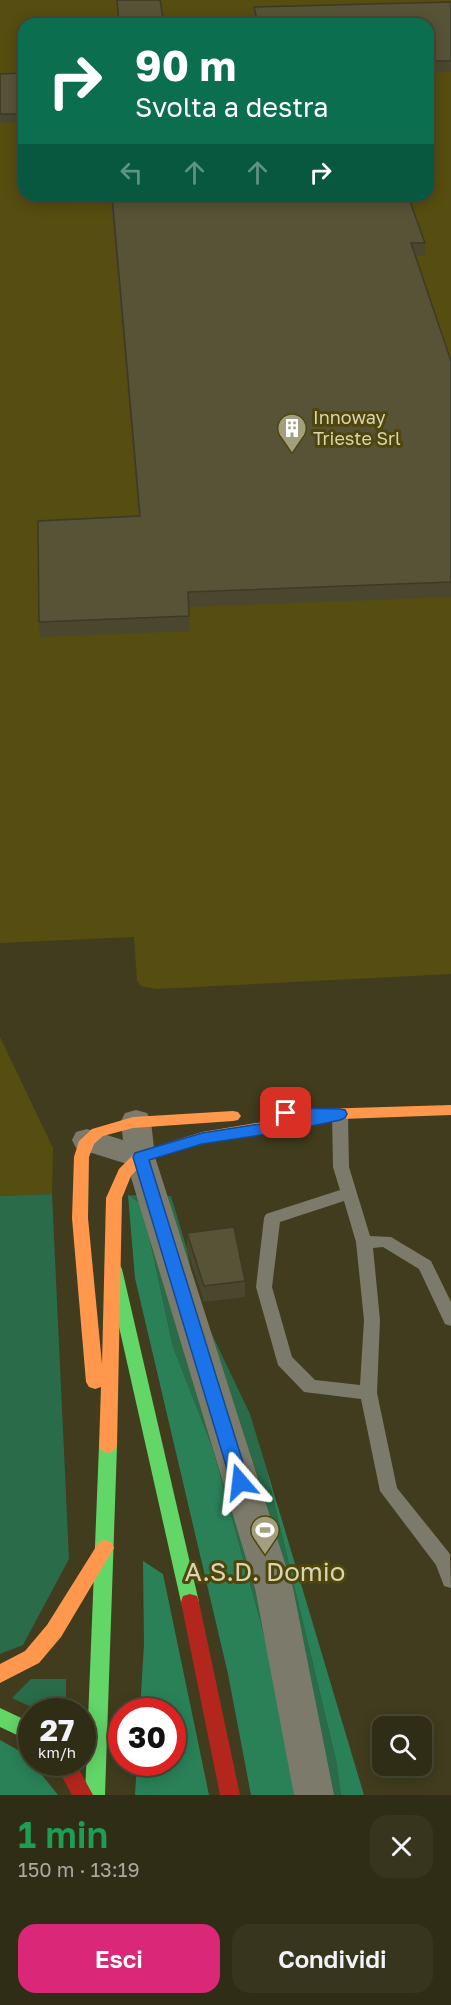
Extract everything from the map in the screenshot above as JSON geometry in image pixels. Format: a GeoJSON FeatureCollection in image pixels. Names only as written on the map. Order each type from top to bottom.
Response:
{"type":"FeatureCollection","features":[{"type":"Feature","properties":{"kind":"main road"},"geometry":{"type":"LineString","coordinates":[[108,1461],[92,1362],[83,1276],[79,1159],[87,1140],[111,1126],[136,1121],[286,1113],[340,1114],[451,1110]]}},
{"type":"Feature","properties":{"kind":"main road"},"geometry":{"type":"LineString","coordinates":[[95,1795],[108,1461],[114,1197],[124,1173],[141,1157],[202,1138],[340,1114]]}},
{"type":"Feature","properties":{"kind":"main road"},"geometry":{"type":"LineString","coordinates":[[114,1269],[162,1474],[230,1795]]}},
{"type":"Feature","properties":{"kind":"main road"},"geometry":{"type":"LineString","coordinates":[[0,1674],[32,1657],[54,1631],[105,1548]]}},
{"type":"Feature","properties":{"kind":"main road"},"geometry":{"type":"LineString","coordinates":[[0,1717],[18,1726]]}},
{"type":"Feature","properties":{"kind":"main road"},"geometry":{"type":"LineString","coordinates":[[72,1776],[83,1795]]}},
{"type":"Feature","properties":{"kind":"street"},"geometry":{"type":"LineString","coordinates":[[136,1121],[141,1157],[274,1588],[314,1795]]}},
{"type":"Feature","properties":{"kind":"street"},"geometry":{"type":"LineString","coordinates":[[87,1140],[141,1157]]}},
{"type":"Feature","properties":{"kind":"lane"},"geometry":{"type":"LineString","coordinates":[[340,1114],[341,1167],[364,1242],[372,1320],[368,1394],[389,1491],[443,1560],[451,1580]]}},
{"type":"Feature","properties":{"kind":"lane"},"geometry":{"type":"LineString","coordinates":[[350,1193],[272,1218],[264,1287],[284,1360],[310,1387],[368,1394]]}},
{"type":"Feature","properties":{"kind":"lane"},"geometry":{"type":"LineString","coordinates":[[364,1242],[385,1241],[426,1264],[451,1319]]}},
{"type":"Feature","properties":{"kind":"shaded area"},"geometry":{"type":"Polygon","coordinates":[[[0,0],[451,0],[451,974],[156,989],[141,986],[137,981],[134,937],[0,943],[0,0]]]}},
{"type":"Feature","properties":{"kind":"shaded area"},"geometry":{"type":"Polygon","coordinates":[[[0,1037],[53,1148],[52,1194],[0,1196],[0,1037]]]}},
{"type":"Feature","properties":{"kind":"green space"},"geometry":{"type":"Polygon","coordinates":[[[52,1194],[69,1559],[23,1645],[0,1654],[0,1196],[52,1194]]]}},
{"type":"Feature","properties":{"kind":"green space","name":"A.S.D. Domio"},"geometry":{"type":"Polygon","coordinates":[[[128,1195],[171,1196],[187,1249],[197,1303],[250,1414],[264,1460],[336,1760],[341,1795],[296,1795],[269,1653],[213,1449],[173,1347],[142,1204],[128,1195]]]}},
{"type":"Feature","properties":{"kind":"green space"},"geometry":{"type":"Polygon","coordinates":[[[128,1195],[142,1204],[173,1347],[213,1449],[269,1653],[296,1795],[251,1795],[228,1674],[135,1278],[128,1195]]]}},
{"type":"Feature","properties":{"kind":"green space"},"geometry":{"type":"Polygon","coordinates":[[[264,1460],[364,1795],[341,1795],[336,1760],[264,1460]]]}},
{"type":"Feature","properties":{"kind":"green space"},"geometry":{"type":"Polygon","coordinates":[[[143,1561],[163,1574],[209,1795],[135,1795],[136,1776],[186,1776],[186,1698],[141,1698],[144,1644],[143,1561]]]}},
{"type":"Feature","properties":{"kind":"green space"},"geometry":{"type":"Polygon","coordinates":[[[31,1679],[66,1679],[66,1698],[18,1698],[18,1701],[12,1698],[31,1679]]]}},
{"type":"Feature","properties":{"kind":"green space"},"geometry":{"type":"Polygon","coordinates":[[[0,1740],[18,1750],[18,1776],[43,1776],[58,1795],[0,1795],[0,1740]]]}},
{"type":"Feature","properties":{"kind":"building"},"geometry":{"type":"Polygon","coordinates":[[[117,0],[160,0],[163,18],[118,18],[117,0]]]}},
{"type":"Feature","properties":{"kind":"building"},"geometry":{"type":"Polygon","coordinates":[[[451,2],[451,61],[434,61],[434,18],[257,18],[254,7],[451,2]]]}},
{"type":"Feature","properties":{"kind":"building"},"geometry":{"type":"Polygon","coordinates":[[[18,73],[18,114],[0,114],[0,74],[18,73]]]}},
{"type":"Feature","properties":{"kind":"building","name":"Innoway Trieste Srl"},"geometry":{"type":"Polygon","coordinates":[[[113,201],[410,201],[425,243],[411,243],[451,361],[451,582],[188,592],[189,616],[39,622],[38,521],[140,516],[113,201]]]}},
{"type":"Feature","properties":{"kind":"building"},"geometry":{"type":"Polygon","coordinates":[[[234,1227],[245,1281],[204,1286],[187,1233],[234,1227]]]}},
{"type":"Feature","properties":{"kind":"traffic: fast"},"geometry":{"type":"LineString","coordinates":[[114,1269],[190,1602]]}},
{"type":"Feature","properties":{"kind":"traffic: fast"},"geometry":{"type":"LineString","coordinates":[[95,1795],[108,1446]]}},
{"type":"Feature","properties":{"kind":"traffic: fast"},"geometry":{"type":"LineString","coordinates":[[0,1717],[18,1726]]}},
{"type":"Feature","properties":{"kind":"traffic: slow"},"geometry":{"type":"LineString","coordinates":[[318,1114],[451,1110]]}},
{"type":"Feature","properties":{"kind":"traffic: slow"},"geometry":{"type":"LineString","coordinates":[[108,1446],[114,1198],[124,1173],[140,1157],[202,1138],[340,1114]]}},
{"type":"Feature","properties":{"kind":"traffic: slow"},"geometry":{"type":"LineString","coordinates":[[95,1382],[80,1218],[82,1157],[87,1141],[97,1133],[113,1126],[133,1122],[233,1116]]}},
{"type":"Feature","properties":{"kind":"traffic: slow"},"geometry":{"type":"LineString","coordinates":[[0,1674],[32,1657],[54,1631],[105,1548]]}},
{"type":"Feature","properties":{"kind":"traffic: jam"},"geometry":{"type":"LineString","coordinates":[[190,1602],[230,1795]]}},
{"type":"Feature","properties":{"kind":"traffic: jam"},"geometry":{"type":"LineString","coordinates":[[72,1776],[83,1795]]}},
{"type":"Feature","properties":{"kind":"place","name":"Innoway Trieste Srl"},"geometry":{"type":"Point","coordinates":[292,454]}},
{"type":"Feature","properties":{"kind":"place","name":"A.S.D. Domio"},"geometry":{"type":"Point","coordinates":[265,1556]}},
{"type":"Feature","properties":{"kind":"route"},"geometry":{"type":"LineString","coordinates":[[240,1482],[141,1157],[202,1138],[340,1114],[286,1113]]}}]}
